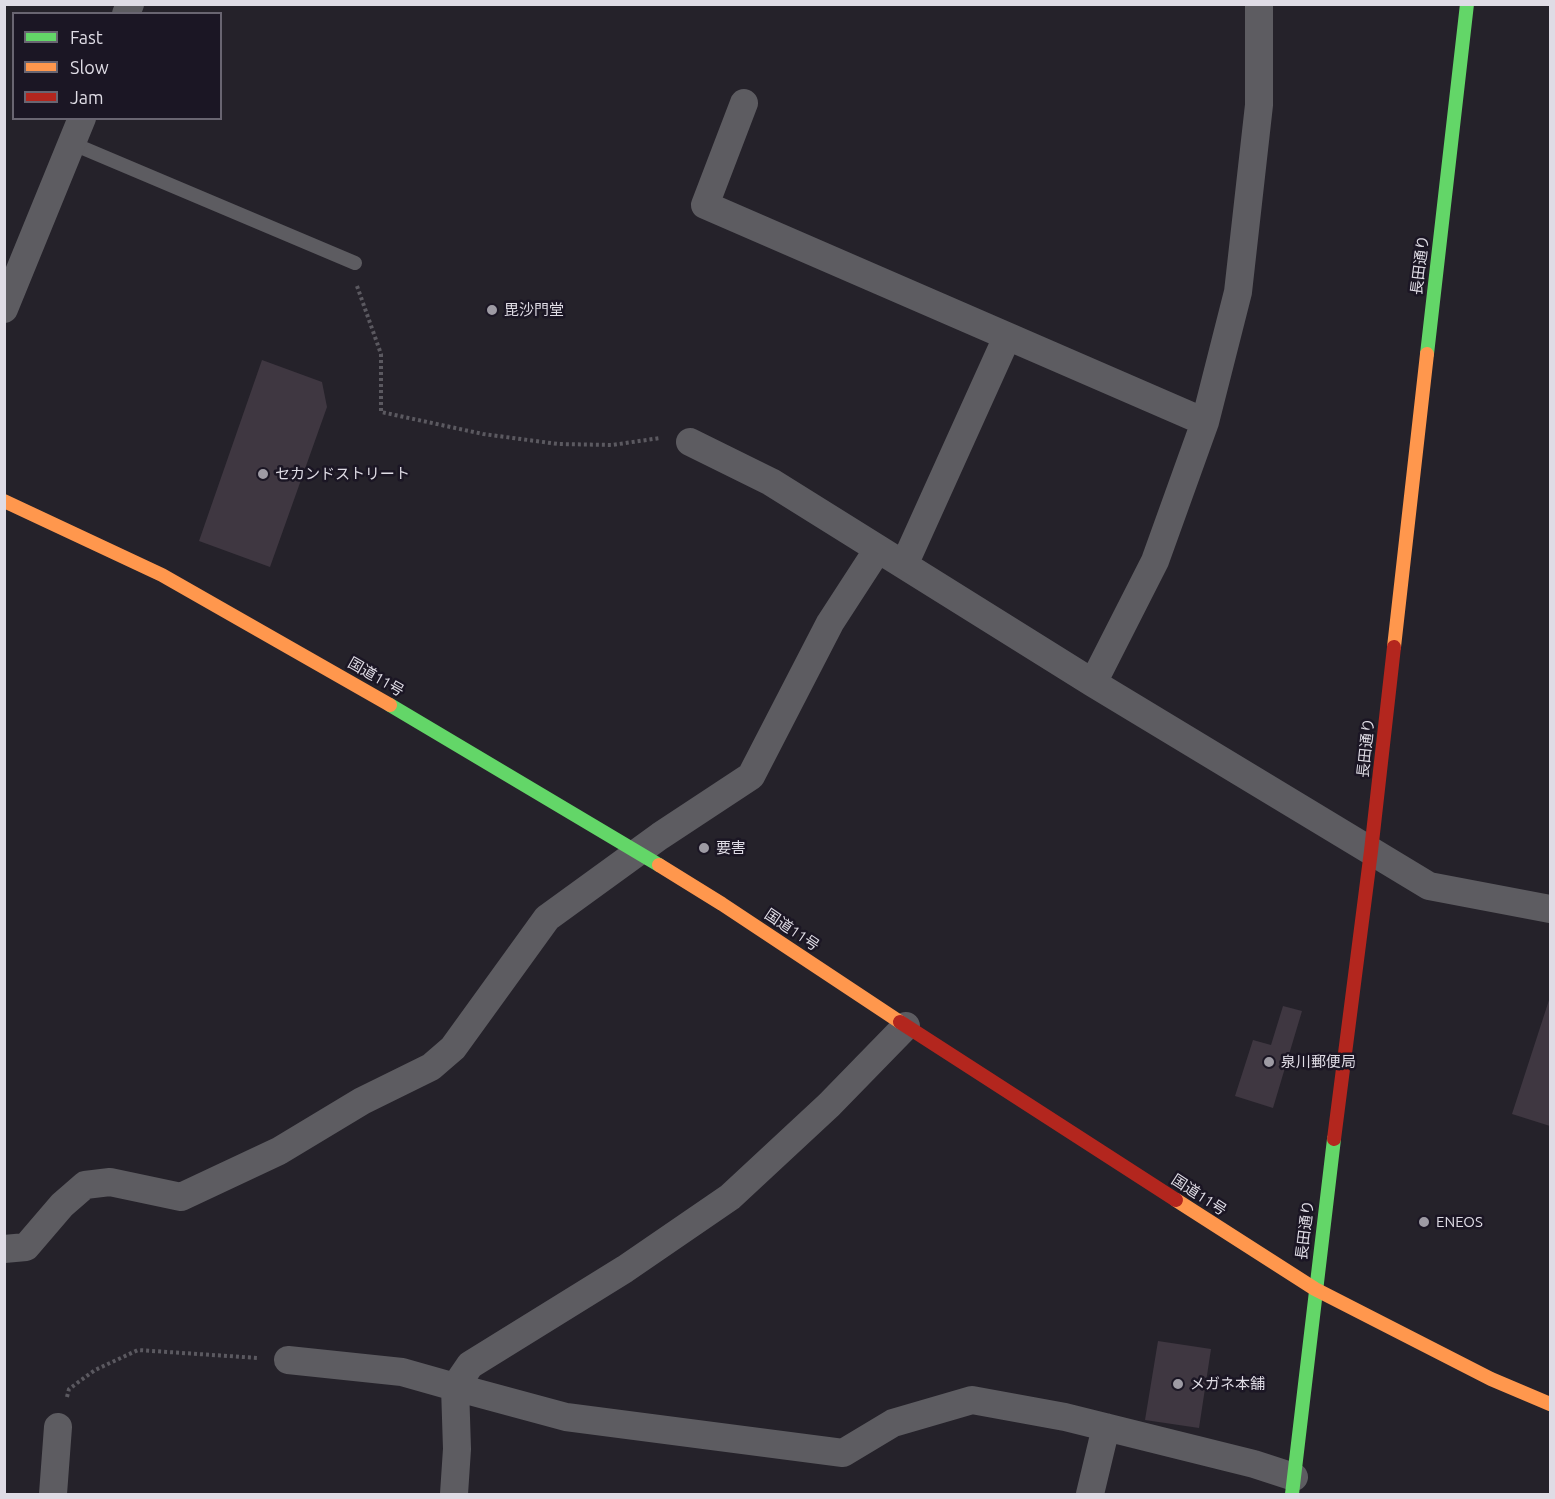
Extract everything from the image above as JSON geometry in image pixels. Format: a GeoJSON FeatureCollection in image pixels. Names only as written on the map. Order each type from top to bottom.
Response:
{"type":"FeatureCollection","features":[{"type":"Feature","properties":{"kind":"main road","name":"長田通り"},"geometry":{"type":"LineString","coordinates":[[1293,1486],[1314,1289],[1371,851],[1461,5]]}},
{"type":"Feature","properties":{"kind":"main road","name":"国道11号"},"geometry":{"type":"LineString","coordinates":[[4,501],[162,575],[420,722],[638,852],[722,904],[906,1026],[1314,1289],[1491,1379],[1551,1404]]}},
{"type":"Feature","properties":{"kind":"street"},"geometry":{"type":"LineString","coordinates":[[1093,683],[1155,561],[1204,422],[1238,292],[1259,105],[1258,4]]}},
{"type":"Feature","properties":{"kind":"street"},"geometry":{"type":"LineString","coordinates":[[744,103],[705,205],[1204,422]]}},
{"type":"Feature","properties":{"kind":"street"},"geometry":{"type":"LineString","coordinates":[[4,309],[77,131]]}},
{"type":"Feature","properties":{"kind":"street"},"geometry":{"type":"LineString","coordinates":[[904,565],[1007,337]]}},
{"type":"Feature","properties":{"kind":"street"},"geometry":{"type":"LineString","coordinates":[[690,442],[771,482],[1093,683],[1429,886],[1551,909]]}},
{"type":"Feature","properties":{"kind":"street"},"geometry":{"type":"LineString","coordinates":[[4,1249],[26,1246],[62,1205],[85,1185],[110,1182],[181,1197],[279,1151],[362,1101],[431,1067],[453,1048],[548,918],[638,852],[751,776],[830,623],[878,549]]}},
{"type":"Feature","properties":{"kind":"street"},"geometry":{"type":"LineString","coordinates":[[454,1494],[457,1449],[455,1387],[471,1365],[625,1269],[730,1197],[829,1105],[906,1026]]}},
{"type":"Feature","properties":{"kind":"street"},"geometry":{"type":"LineString","coordinates":[[288,1360],[402,1372],[566,1417],[843,1453],[893,1423],[972,1400],[1065,1417],[1254,1464],[1293,1486]]}},
{"type":"Feature","properties":{"kind":"street"},"geometry":{"type":"LineString","coordinates":[[53,1494],[58,1427]]}},
{"type":"Feature","properties":{"kind":"street"},"geometry":{"type":"LineString","coordinates":[[1090,1494],[1106,1427]]}},
{"type":"Feature","properties":{"kind":"lane"},"geometry":{"type":"LineString","coordinates":[[77,131],[355,263]]}},
{"type":"Feature","properties":{"kind":"path"},"geometry":{"type":"LineString","coordinates":[[355,263],[353,276],[381,354],[381,412],[483,434],[558,444],[612,445],[657,438],[690,442]]}},
{"type":"Feature","properties":{"kind":"path"},"geometry":{"type":"LineString","coordinates":[[58,1427],[69,1389],[95,1370],[138,1350],[288,1360]]}},
{"type":"Feature","properties":{"kind":"building","name":"セカンドストリート"},"geometry":{"type":"Polygon","coordinates":[[[262,360],[322,382],[327,407],[270,567],[199,541],[262,360]]]}},
{"type":"Feature","properties":{"kind":"building"},"geometry":{"type":"Polygon","coordinates":[[[1550,997],[1550,1126],[1512,1114],[1550,997]]]}},
{"type":"Feature","properties":{"kind":"building"},"geometry":{"type":"Polygon","coordinates":[[[1283,1006],[1302,1011],[1273,1108],[1235,1096],[1253,1040],[1271,1045],[1283,1006]]]}},
{"type":"Feature","properties":{"kind":"building","name":"メガネ本舗"},"geometry":{"type":"Polygon","coordinates":[[[1158,1341],[1211,1349],[1199,1428],[1145,1420],[1158,1341]]]}},
{"type":"Feature","properties":{"kind":"traffic: fast"},"geometry":{"type":"LineString","coordinates":[[1427,354],[1467,4]]}},
{"type":"Feature","properties":{"kind":"traffic: fast"},"geometry":{"type":"LineString","coordinates":[[390,705],[659,865]]}},
{"type":"Feature","properties":{"kind":"traffic: fast"},"geometry":{"type":"LineString","coordinates":[[1292,1494],[1334,1139]]}},
{"type":"Feature","properties":{"kind":"traffic: slow"},"geometry":{"type":"LineString","coordinates":[[1394,647],[1427,354]]}},
{"type":"Feature","properties":{"kind":"traffic: slow"},"geometry":{"type":"LineString","coordinates":[[4,501],[162,575],[390,705]]}},
{"type":"Feature","properties":{"kind":"traffic: slow"},"geometry":{"type":"LineString","coordinates":[[659,865],[900,1022]]}},
{"type":"Feature","properties":{"kind":"traffic: slow"},"geometry":{"type":"LineString","coordinates":[[1176,1200],[1315,1289],[1491,1379],[1550,1404]]}},
{"type":"Feature","properties":{"kind":"traffic: jam"},"geometry":{"type":"LineString","coordinates":[[1334,1139],[1371,851],[1394,647]]}},
{"type":"Feature","properties":{"kind":"traffic: jam"},"geometry":{"type":"LineString","coordinates":[[900,1022],[1176,1200]]}},
{"type":"Feature","properties":{"kind":"place","name":"毘沙門堂"},"geometry":{"type":"Point","coordinates":[492,310]}},
{"type":"Feature","properties":{"kind":"place","name":"セカンドストリート"},"geometry":{"type":"Point","coordinates":[263,474]}},
{"type":"Feature","properties":{"kind":"place","name":"要害"},"geometry":{"type":"Point","coordinates":[704,848]}},
{"type":"Feature","properties":{"kind":"place","name":"泉川郵便局"},"geometry":{"type":"Point","coordinates":[1269,1062]}},
{"type":"Feature","properties":{"kind":"place","name":"ENEOS"},"geometry":{"type":"Point","coordinates":[1424,1222]}},
{"type":"Feature","properties":{"kind":"place","name":"メガネ本舗"},"geometry":{"type":"Point","coordinates":[1178,1384]}}]}
